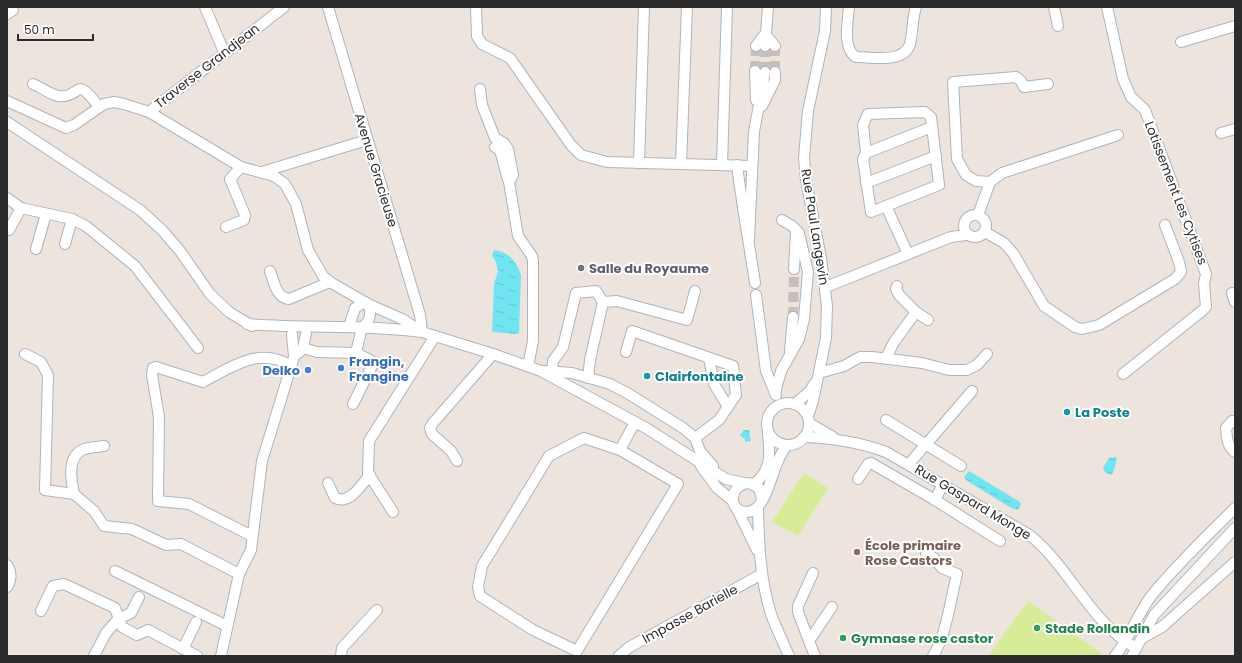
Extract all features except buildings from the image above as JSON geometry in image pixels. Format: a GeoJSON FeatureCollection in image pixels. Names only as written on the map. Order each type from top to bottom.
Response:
{"type":"FeatureCollection","features":[{"type":"Feature","properties":{"kind":"street"},"geometry":{"type":"LineString","coordinates":[[205,7],[224,52]]}},
{"type":"Feature","properties":{"kind":"street","name":"Traverse Grandjean"},"geometry":{"type":"LineString","coordinates":[[149,112],[224,52],[284,7]]}},
{"type":"Feature","properties":{"kind":"street","name":"Avenue Gracieuse"},"geometry":{"type":"LineString","coordinates":[[328,7],[420,315],[422,332]]}},
{"type":"Feature","properties":{"kind":"street"},"geometry":{"type":"LineString","coordinates":[[476,7],[477,36],[482,44],[510,58],[571,146],[581,155],[607,162],[752,166]]}},
{"type":"Feature","properties":{"kind":"street"},"geometry":{"type":"LineString","coordinates":[[639,162],[644,7]]}},
{"type":"Feature","properties":{"kind":"street"},"geometry":{"type":"LineString","coordinates":[[681,164],[687,7]]}},
{"type":"Feature","properties":{"kind":"street"},"geometry":{"type":"LineString","coordinates":[[722,165],[727,7]]}},
{"type":"Feature","properties":{"kind":"street"},"geometry":{"type":"LineString","coordinates":[[765,46],[768,7]]}},
{"type":"Feature","properties":{"kind":"street","name":"Rue Paul Langevin"},"geometry":{"type":"LineString","coordinates":[[808,420],[826,338],[826,287],[806,180],[804,158],[808,111],[825,31],[826,7]]}},
{"type":"Feature","properties":{"kind":"street"},"geometry":{"type":"LineString","coordinates":[[849,7],[847,35],[849,51],[852,55],[856,57],[891,57],[901,55],[910,45],[916,7]]}},
{"type":"Feature","properties":{"kind":"street"},"geometry":{"type":"LineString","coordinates":[[1054,7],[1058,26]]}},
{"type":"Feature","properties":{"kind":"street","name":"Lotissement Les Cytises"},"geometry":{"type":"LineString","coordinates":[[1106,7],[1123,79],[1131,97],[1145,110],[1206,274],[1204,288],[1206,304],[1203,310],[1123,374]]}},
{"type":"Feature","properties":{"kind":"street"},"geometry":{"type":"LineString","coordinates":[[1181,42],[1235,26]]}},
{"type":"Feature","properties":{"kind":"street"},"geometry":{"type":"LineString","coordinates":[[749,239],[754,132],[765,72]]}},
{"type":"Feature","properties":{"kind":"street"},"geometry":{"type":"LineString","coordinates":[[990,182],[976,181],[966,175],[957,159],[953,82],[1016,77],[1024,86],[1048,84]]}},
{"type":"Feature","properties":{"kind":"street"},"geometry":{"type":"LineString","coordinates":[[33,84],[58,96],[67,95],[79,89],[84,89],[99,107]]}},
{"type":"Feature","properties":{"kind":"street"},"geometry":{"type":"LineString","coordinates":[[480,88],[482,105],[495,138],[504,144],[508,150],[513,175],[509,182]]}},
{"type":"Feature","properties":{"kind":"street"},"geometry":{"type":"LineString","coordinates":[[7,101],[66,128],[74,125],[99,107],[114,102],[149,112],[241,167],[274,176],[285,184],[296,204],[308,250],[315,264],[330,282],[367,303],[402,319],[422,332],[493,354],[541,371],[635,422],[726,479],[749,484],[759,488],[759,556],[762,574],[772,616],[789,656]]}},
{"type":"Feature","properties":{"kind":"street"},"geometry":{"type":"LineString","coordinates":[[925,112],[930,118],[932,127],[939,185],[871,212],[863,159],[866,153],[863,125],[868,114],[925,112]]}},
{"type":"Feature","properties":{"kind":"street"},"geometry":{"type":"LineString","coordinates":[[7,122],[140,210],[162,230],[180,251],[210,294],[229,312],[247,324],[263,330],[292,334],[361,330],[413,335],[422,332]]}},
{"type":"Feature","properties":{"kind":"street"},"geometry":{"type":"LineString","coordinates":[[866,153],[932,127]]}},
{"type":"Feature","properties":{"kind":"street"},"geometry":{"type":"LineString","coordinates":[[1221,133],[1235,129]]}},
{"type":"Feature","properties":{"kind":"street"},"geometry":{"type":"LineString","coordinates":[[978,215],[990,182],[1002,173],[1118,135]]}},
{"type":"Feature","properties":{"kind":"street"},"geometry":{"type":"LineString","coordinates":[[262,172],[367,140]]}},
{"type":"Feature","properties":{"kind":"street"},"geometry":{"type":"LineString","coordinates":[[495,147],[500,150],[509,182],[518,236],[532,256],[533,262],[533,341],[528,366]]}},
{"type":"Feature","properties":{"kind":"street"},"geometry":{"type":"LineString","coordinates":[[866,183],[936,156]]}},
{"type":"Feature","properties":{"kind":"street"},"geometry":{"type":"LineString","coordinates":[[737,165],[742,212],[749,239],[755,283]]}},
{"type":"Feature","properties":{"kind":"street"},"geometry":{"type":"LineString","coordinates":[[226,227],[244,220],[245,215],[230,179],[241,167]]}},
{"type":"Feature","properties":{"kind":"street"},"geometry":{"type":"LineString","coordinates":[[7,198],[21,208],[72,219],[86,226],[135,266],[198,348]]}},
{"type":"Feature","properties":{"kind":"street"},"geometry":{"type":"LineString","coordinates":[[886,206],[908,254]]}},
{"type":"Feature","properties":{"kind":"street"},"geometry":{"type":"LineString","coordinates":[[9,230],[21,208]]}},
{"type":"Feature","properties":{"kind":"street"},"geometry":{"type":"LineString","coordinates":[[36,249],[46,214]]}},
{"type":"Feature","properties":{"kind":"street"},"geometry":{"type":"LineString","coordinates":[[978,215],[985,222],[985,232],[978,238],[971,238],[965,230],[968,217],[978,215]]}},
{"type":"Feature","properties":{"kind":"street"},"geometry":{"type":"LineString","coordinates":[[65,244],[72,219]]}},
{"type":"Feature","properties":{"kind":"street"},"geometry":{"type":"LineString","coordinates":[[775,393],[781,371],[799,339],[804,319],[808,272],[802,242],[796,230],[782,220]]}},
{"type":"Feature","properties":{"kind":"street"},"geometry":{"type":"LineString","coordinates":[[985,232],[1004,243],[1013,253],[1044,306],[1075,327],[1082,329],[1099,325],[1175,279],[1181,272],[1179,262],[1165,225]]}},
{"type":"Feature","properties":{"kind":"street"},"geometry":{"type":"LineString","coordinates":[[794,269],[796,230]]}},
{"type":"Feature","properties":{"kind":"street"},"geometry":{"type":"LineString","coordinates":[[826,287],[965,230]]}},
{"type":"Feature","properties":{"kind":"street"},"geometry":{"type":"LineString","coordinates":[[270,271],[280,296],[289,299],[330,282]]}},
{"type":"Feature","properties":{"kind":"street"},"geometry":{"type":"LineString","coordinates":[[897,286],[896,289],[899,295],[916,312],[928,320]]}},
{"type":"Feature","properties":{"kind":"street"},"geometry":{"type":"LineString","coordinates":[[341,288],[351,319],[361,330]]}},
{"type":"Feature","properties":{"kind":"street"},"geometry":{"type":"LineString","coordinates":[[552,372],[553,361],[563,347],[576,293],[596,291],[603,302],[590,360],[588,378]]}},
{"type":"Feature","properties":{"kind":"street"},"geometry":{"type":"LineString","coordinates":[[603,302],[617,301],[687,320],[695,291]]}},
{"type":"Feature","properties":{"kind":"street"},"geometry":{"type":"LineString","coordinates":[[756,294],[766,371],[779,404]]}},
{"type":"Feature","properties":{"kind":"street"},"geometry":{"type":"LineString","coordinates":[[351,319],[355,308],[367,303]]}},
{"type":"Feature","properties":{"kind":"street"},"geometry":{"type":"LineString","coordinates":[[356,353],[361,330],[367,324],[369,319],[370,308],[367,303]]}},
{"type":"Feature","properties":{"kind":"street"},"geometry":{"type":"LineString","coordinates":[[886,358],[894,342],[916,312]]}},
{"type":"Feature","properties":{"kind":"street"},"geometry":{"type":"LineString","coordinates":[[789,358],[793,317]]}},
{"type":"Feature","properties":{"kind":"street"},"geometry":{"type":"LineString","coordinates":[[247,324],[281,327],[351,319]]}},
{"type":"Feature","properties":{"kind":"street"},"geometry":{"type":"LineString","coordinates":[[626,352],[632,332],[733,366],[736,395],[719,420],[695,438]]}},
{"type":"Feature","properties":{"kind":"street"},"geometry":{"type":"LineString","coordinates":[[221,656],[239,574],[250,550],[262,461],[292,361],[292,334]]}},
{"type":"Feature","properties":{"kind":"street"},"geometry":{"type":"LineString","coordinates":[[292,361],[303,348],[306,334]]}},
{"type":"Feature","properties":{"kind":"street"},"geometry":{"type":"LineString","coordinates":[[393,512],[370,475],[369,441],[435,336]]}},
{"type":"Feature","properties":{"kind":"street"},"geometry":{"type":"LineString","coordinates":[[303,348],[317,352],[356,353],[374,362],[352,404]]}},
{"type":"Feature","properties":{"kind":"street"},"geometry":{"type":"LineString","coordinates":[[25,354],[41,362],[48,375],[45,490],[74,494],[94,511],[104,526],[132,529],[166,545],[180,544],[239,574]]}},
{"type":"Feature","properties":{"kind":"street"},"geometry":{"type":"LineString","coordinates":[[457,461],[451,451],[432,434],[430,428],[493,354]]}},
{"type":"Feature","properties":{"kind":"street"},"geometry":{"type":"LineString","coordinates":[[818,374],[844,366],[860,357],[886,358],[922,363],[949,370],[967,370],[977,365],[987,354]]}},
{"type":"Feature","properties":{"kind":"street"},"geometry":{"type":"LineString","coordinates":[[252,536],[189,504],[158,501],[159,417],[152,375],[153,368],[156,367],[203,382],[250,358],[270,357],[292,361]]}},
{"type":"Feature","properties":{"kind":"street"},"geometry":{"type":"LineString","coordinates":[[709,358],[714,384],[728,407]]}},
{"type":"Feature","properties":{"kind":"street"},"geometry":{"type":"LineString","coordinates":[[541,371],[572,373],[610,384],[629,394],[683,428],[695,438],[700,451],[719,474]]}},
{"type":"Feature","properties":{"kind":"street","name":"Rue Paul Langevin"},"geometry":{"type":"LineString","coordinates":[[795,404],[810,391],[818,374]]}},
{"type":"Feature","properties":{"kind":"street"},"geometry":{"type":"LineString","coordinates":[[909,464],[972,391]]}},
{"type":"Feature","properties":{"kind":"street"},"geometry":{"type":"LineString","coordinates":[[759,556],[735,504],[733,493],[737,486],[749,484],[763,477],[767,470],[769,461],[767,418],[770,412],[779,404],[789,402],[801,407],[808,420],[804,437],[800,441],[787,445],[774,440],[768,433]]}},
{"type":"Feature","properties":{"kind":"street","name":"Rue Gaspard Monge"},"geometry":{"type":"LineString","coordinates":[[808,420],[839,439]]}},
{"type":"Feature","properties":{"kind":"street"},"geometry":{"type":"LineString","coordinates":[[886,420],[961,466]]}},
{"type":"Feature","properties":{"kind":"street"},"geometry":{"type":"LineString","coordinates":[[1232,421],[1226,428],[1227,440],[1230,448],[1235,452]]}},
{"type":"Feature","properties":{"kind":"street"},"geometry":{"type":"LineString","coordinates":[[620,450],[635,422]]}},
{"type":"Feature","properties":{"kind":"street","name":"Rue Gaspard Monge"},"geometry":{"type":"LineString","coordinates":[[804,437],[839,439],[866,445],[886,452],[943,484],[1041,544],[1089,605],[1134,652]]}},
{"type":"Feature","properties":{"kind":"street"},"geometry":{"type":"LineString","coordinates":[[584,438],[620,450],[678,484],[577,651],[533,630],[480,596],[478,587],[482,566],[549,456],[584,438]]}},
{"type":"Feature","properties":{"kind":"street"},"geometry":{"type":"LineString","coordinates":[[696,459],[717,488],[744,512],[752,512],[760,504],[770,484],[777,462],[787,445]]}},
{"type":"Feature","properties":{"kind":"street"},"geometry":{"type":"LineString","coordinates":[[74,494],[71,468],[74,456],[83,449],[104,446]]}},
{"type":"Feature","properties":{"kind":"street"},"geometry":{"type":"LineString","coordinates":[[858,479],[870,463],[935,500],[1000,541]]}},
{"type":"Feature","properties":{"kind":"street"},"geometry":{"type":"LineString","coordinates":[[328,483],[335,498],[339,500],[349,498],[370,475]]}},
{"type":"Feature","properties":{"kind":"street"},"geometry":{"type":"LineString","coordinates":[[935,500],[943,484]]}},
{"type":"Feature","properties":{"kind":"street"},"geometry":{"type":"LineString","coordinates":[[1116,656],[1126,642],[1139,613],[1152,595],[1235,508]]}},
{"type":"Feature","properties":{"kind":"street"},"geometry":{"type":"LineString","coordinates":[[1134,652],[1154,615],[1235,528]]}},
{"type":"Feature","properties":{"kind":"street"},"geometry":{"type":"LineString","coordinates":[[926,554],[934,558],[942,568],[957,574],[937,650],[933,656]]}},
{"type":"Feature","properties":{"kind":"street"},"geometry":{"type":"LineString","coordinates":[[1142,638],[1162,627],[1235,562]]}},
{"type":"Feature","properties":{"kind":"street"},"geometry":{"type":"LineString","coordinates":[[7,565],[11,572],[10,581],[7,587]]}},
{"type":"Feature","properties":{"kind":"street"},"geometry":{"type":"LineString","coordinates":[[115,571],[227,626]]}},
{"type":"Feature","properties":{"kind":"street"},"geometry":{"type":"LineString","coordinates":[[813,573],[798,606],[798,612],[815,656]]}},
{"type":"Feature","properties":{"kind":"street","name":"Impasse Barielle"},"geometry":{"type":"LineString","coordinates":[[619,656],[628,648],[762,574]]}},
{"type":"Feature","properties":{"kind":"street"},"geometry":{"type":"LineString","coordinates":[[42,611],[53,586],[64,584],[115,608],[122,627],[137,635],[148,630],[197,656]]}},
{"type":"Feature","properties":{"kind":"street"},"geometry":{"type":"LineString","coordinates":[[94,656],[106,633],[118,619],[131,613],[139,597]]}},
{"type":"Feature","properties":{"kind":"street"},"geometry":{"type":"LineString","coordinates":[[810,641],[832,607]]}},
{"type":"Feature","properties":{"kind":"street"},"geometry":{"type":"LineString","coordinates":[[341,656],[342,648],[377,610]]}},
{"type":"Feature","properties":{"kind":"street"},"geometry":{"type":"LineString","coordinates":[[183,649],[196,622]]}},
{"type":"Feature","properties":{"kind":"green space"},"geometry":{"type":"Polygon","coordinates":[[[804,473],[828,488],[798,536],[772,522],[804,473]]]}},
{"type":"Feature","properties":{"kind":"green space","name":"Stade Rollandin"},"geometry":{"type":"Polygon","coordinates":[[[1028,601],[1102,654],[1100,656],[988,656],[1028,601]]]}},
{"type":"Feature","properties":{"kind":"water"},"geometry":{"type":"Polygon","coordinates":[[[494,250],[504,252],[508,255],[517,266],[521,275],[519,333],[492,332],[494,284],[498,271],[495,260],[492,256],[494,250]]]}},
{"type":"Feature","properties":{"kind":"water"},"geometry":{"type":"Polygon","coordinates":[[[744,430],[749,430],[751,441],[745,442],[745,439],[740,435],[744,430]]]}},
{"type":"Feature","properties":{"kind":"water"},"geometry":{"type":"Polygon","coordinates":[[[1116,457],[1117,459],[1113,473],[1110,475],[1104,471],[1103,468],[1109,458],[1116,457]]]}},
{"type":"Feature","properties":{"kind":"water"},"geometry":{"type":"Polygon","coordinates":[[[969,471],[1020,502],[1021,504],[1018,510],[1011,508],[966,480],[964,477],[969,471]]]}},
{"type":"Feature","properties":{"kind":"tunnel"},"geometry":{"type":"LineString","coordinates":[[755,71],[756,46]]}},
{"type":"Feature","properties":{"kind":"tunnel"},"geometry":{"type":"LineString","coordinates":[[765,46],[765,72]]}},
{"type":"Feature","properties":{"kind":"tunnel"},"geometry":{"type":"LineString","coordinates":[[775,46],[775,72]]}},
{"type":"Feature","properties":{"kind":"tunnel"},"geometry":{"type":"LineString","coordinates":[[793,317],[794,269]]}},
{"type":"Feature","properties":{"kind":"place","name":"Salle du Royaume"},"geometry":{"type":"Point","coordinates":[581,268]}},
{"type":"Feature","properties":{"kind":"place","name":"Frangin, Frangine"},"geometry":{"type":"Point","coordinates":[341,368]}},
{"type":"Feature","properties":{"kind":"place","name":"Delko"},"geometry":{"type":"Point","coordinates":[308,370]}},
{"type":"Feature","properties":{"kind":"place","name":"Clairfontaine"},"geometry":{"type":"Point","coordinates":[647,376]}},
{"type":"Feature","properties":{"kind":"place","name":"La Poste"},"geometry":{"type":"Point","coordinates":[1067,412]}},
{"type":"Feature","properties":{"kind":"place","name":"École primaire Rose Castors"},"geometry":{"type":"Point","coordinates":[857,552]}},
{"type":"Feature","properties":{"kind":"place","name":"Stade Rollandin"},"geometry":{"type":"Point","coordinates":[1037,628]}},
{"type":"Feature","properties":{"kind":"place","name":"Gymnase rose castor"},"geometry":{"type":"Point","coordinates":[843,638]}}]}
